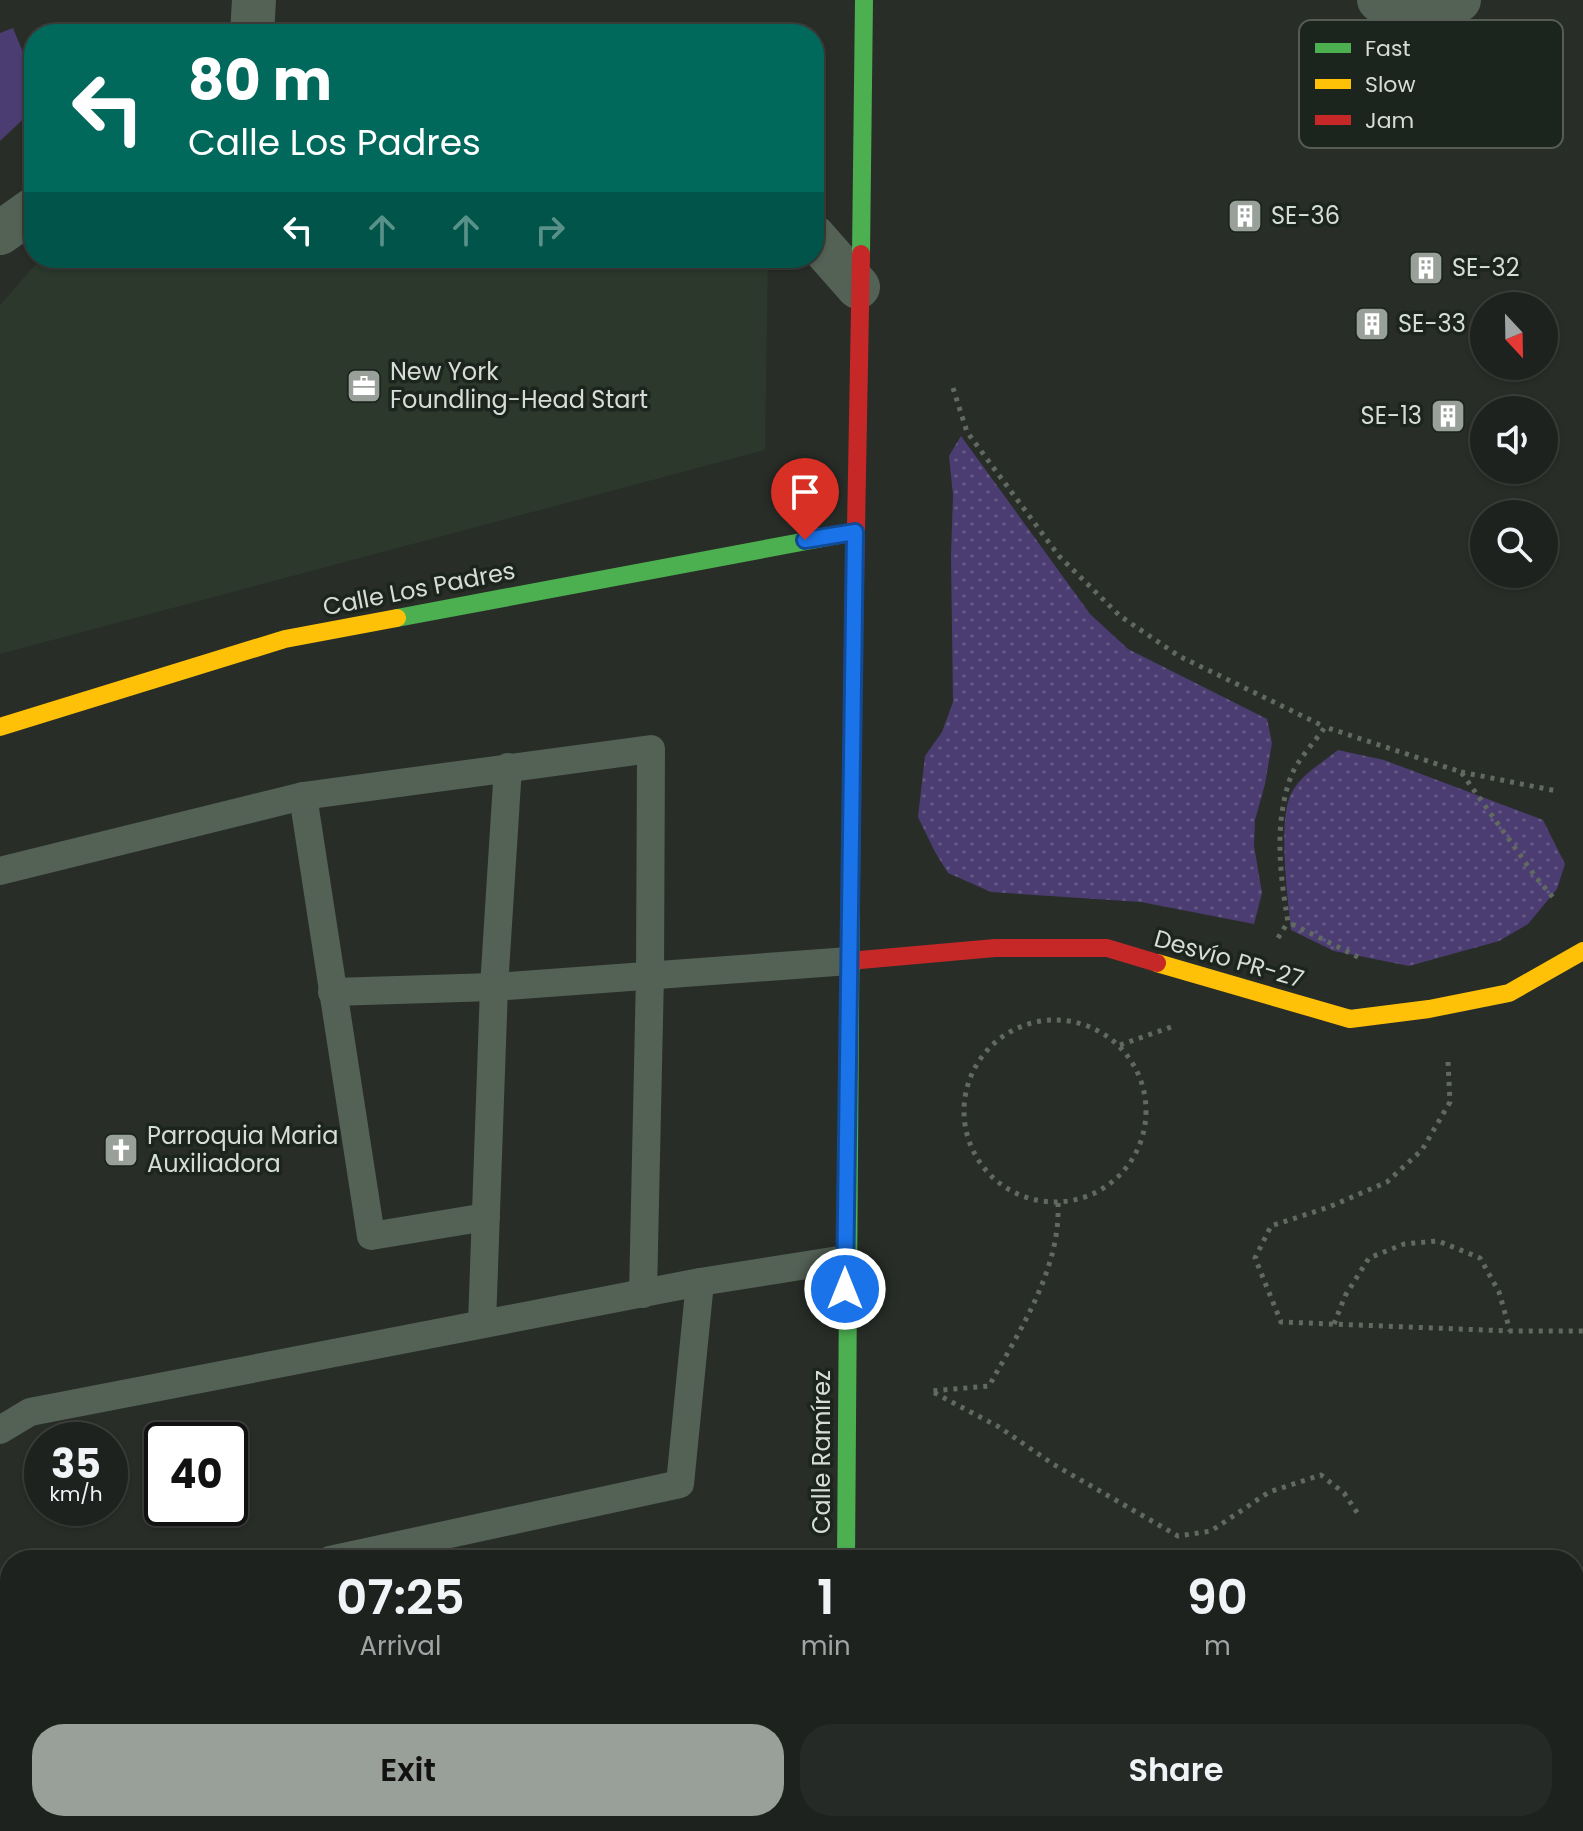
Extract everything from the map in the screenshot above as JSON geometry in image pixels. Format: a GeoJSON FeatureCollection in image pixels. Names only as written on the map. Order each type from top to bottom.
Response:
{"type":"FeatureCollection","features":[{"type":"Feature","properties":{"kind":"street"},"geometry":{"type":"LineString","coordinates":[[253,24],[254,0]]}},
{"type":"Feature","properties":{"kind":"street","name":"Calle Ramírez"},"geometry":{"type":"LineString","coordinates":[[846,1550],[845,1259],[864,0]]}},
{"type":"Feature","properties":{"kind":"street"},"geometry":{"type":"LineString","coordinates":[[1379,0],[1405,20]]}},
{"type":"Feature","properties":{"kind":"street"},"geometry":{"type":"LineString","coordinates":[[1421,20],[1459,0]]}},
{"type":"Feature","properties":{"kind":"street"},"geometry":{"type":"LineString","coordinates":[[0,233],[24,216]]}},
{"type":"Feature","properties":{"kind":"street"},"geometry":{"type":"LineString","coordinates":[[824,248],[858,287]]}},
{"type":"Feature","properties":{"kind":"street","name":"Calle Los Padres"},"geometry":{"type":"LineString","coordinates":[[0,727],[285,639],[855,532]]}},
{"type":"Feature","properties":{"kind":"street","name":"Desvío PR-27"},"geometry":{"type":"LineString","coordinates":[[849,961],[995,948],[1107,948],[1350,1019],[1429,1009],[1509,993],[1583,951]]}},
{"type":"Feature","properties":{"kind":"lane"},"geometry":{"type":"LineString","coordinates":[[0,871],[303,796],[651,749],[643,1294]]}},
{"type":"Feature","properties":{"kind":"lane"},"geometry":{"type":"LineString","coordinates":[[482,1324],[494,987],[508,767]]}},
{"type":"Feature","properties":{"kind":"lane"},"geometry":{"type":"LineString","coordinates":[[303,796],[371,1236],[486,1217]]}},
{"type":"Feature","properties":{"kind":"lane"},"geometry":{"type":"LineString","coordinates":[[332,992],[494,987],[849,961]]}},
{"type":"Feature","properties":{"kind":"lane"},"geometry":{"type":"LineString","coordinates":[[0,1430],[30,1412],[700,1282],[845,1259]]}},
{"type":"Feature","properties":{"kind":"lane"},"geometry":{"type":"LineString","coordinates":[[376,1550],[680,1484],[700,1282]]}},
{"type":"Feature","properties":{"kind":"path"},"geometry":{"type":"LineString","coordinates":[[953,388],[967,432],[1059,556],[1120,616],[1179,656],[1325,727]]}},
{"type":"Feature","properties":{"kind":"path"},"geometry":{"type":"LineString","coordinates":[[1461,772],[1557,791]]}},
{"type":"Feature","properties":{"kind":"path"},"geometry":{"type":"LineString","coordinates":[[1066,1021],[1095,1028],[1120,1045],[1138,1070],[1147,1100],[1145,1130],[1134,1158],[1115,1181],[1089,1196],[1058,1203],[1028,1200],[1001,1186],[979,1164],[967,1137],[963,1107],[970,1078],[985,1052],[1009,1032],[1036,1022],[1066,1021]]}},
{"type":"Feature","properties":{"kind":"path"},"geometry":{"type":"LineString","coordinates":[[1058,1203],[1059,1225],[1045,1276],[989,1386],[931,1391],[999,1427],[1053,1464],[1178,1536],[1211,1531],[1269,1492],[1321,1475],[1344,1493],[1360,1517]]}},
{"type":"Feature","properties":{"kind":"path"},"geometry":{"type":"LineString","coordinates":[[1334,1324],[1345,1296],[1369,1258],[1404,1244],[1438,1241],[1480,1258],[1499,1292],[1510,1331]]}},
{"type":"Feature","properties":{"kind":"path"},"geometry":{"type":"LineString","coordinates":[[1281,1322],[1583,1331]]}},
{"type":"Feature","properties":{"kind":"shaded area"},"geometry":{"type":"Polygon","coordinates":[[[13,28],[24,55],[24,118],[0,141],[0,33],[13,28]]]}},
{"type":"Feature","properties":{"kind":"shaded area"},"geometry":{"type":"Polygon","coordinates":[[[32,268],[768,268],[765,450],[0,654],[0,305],[32,268]]]}},
{"type":"Feature","properties":{"kind":"shaded area"},"geometry":{"type":"Polygon","coordinates":[[[961,436],[1090,614],[1128,649],[1267,719],[1272,743],[1255,820],[1254,846],[1262,893],[1254,924],[1141,902],[991,892],[948,873],[935,852],[918,817],[925,756],[942,732],[953,702],[953,495],[949,456],[961,436]]]}},
{"type":"Feature","properties":{"kind":"shaded area"},"geometry":{"type":"Polygon","coordinates":[[[1338,750],[1384,760],[1543,820],[1565,864],[1557,889],[1528,924],[1499,941],[1409,966],[1334,951],[1291,930],[1284,839],[1288,804],[1301,780],[1338,750]]]}},
{"type":"Feature","properties":{"kind":"traffic: fast"},"geometry":{"type":"LineString","coordinates":[[861,254],[864,0]]}},
{"type":"Feature","properties":{"kind":"traffic: fast"},"geometry":{"type":"LineString","coordinates":[[397,618],[855,532]]}},
{"type":"Feature","properties":{"kind":"traffic: fast"},"geometry":{"type":"LineString","coordinates":[[846,1550],[852,749]]}},
{"type":"Feature","properties":{"kind":"traffic: slow"},"geometry":{"type":"LineString","coordinates":[[0,727],[285,639],[397,618]]}},
{"type":"Feature","properties":{"kind":"traffic: slow"},"geometry":{"type":"LineString","coordinates":[[1157,963],[1350,1019],[1429,1009],[1509,993],[1583,951]]}},
{"type":"Feature","properties":{"kind":"traffic: jam"},"geometry":{"type":"LineString","coordinates":[[852,749],[861,254]]}},
{"type":"Feature","properties":{"kind":"traffic: jam"},"geometry":{"type":"LineString","coordinates":[[849,961],[995,948],[1107,948],[1157,963]]}},
{"type":"Feature","properties":{"kind":"place","name":"SE-36"},"geometry":{"type":"Point","coordinates":[1245,216]}},
{"type":"Feature","properties":{"kind":"place","name":"SE-32"},"geometry":{"type":"Point","coordinates":[1426,268]}},
{"type":"Feature","properties":{"kind":"place","name":"SE-33"},"geometry":{"type":"Point","coordinates":[1372,324]}},
{"type":"Feature","properties":{"kind":"place","name":"New York Foundling-Head Start"},"geometry":{"type":"Point","coordinates":[364,386]}},
{"type":"Feature","properties":{"kind":"place","name":"SE-13"},"geometry":{"type":"Point","coordinates":[1448,416]}},
{"type":"Feature","properties":{"kind":"place","name":"Parroquia Maria Auxiliadora"},"geometry":{"type":"Point","coordinates":[121,1150]}},
{"type":"Feature","properties":{"kind":"route"},"geometry":{"type":"LineString","coordinates":[[805,540],[855,532],[845,1289]]}}]}
